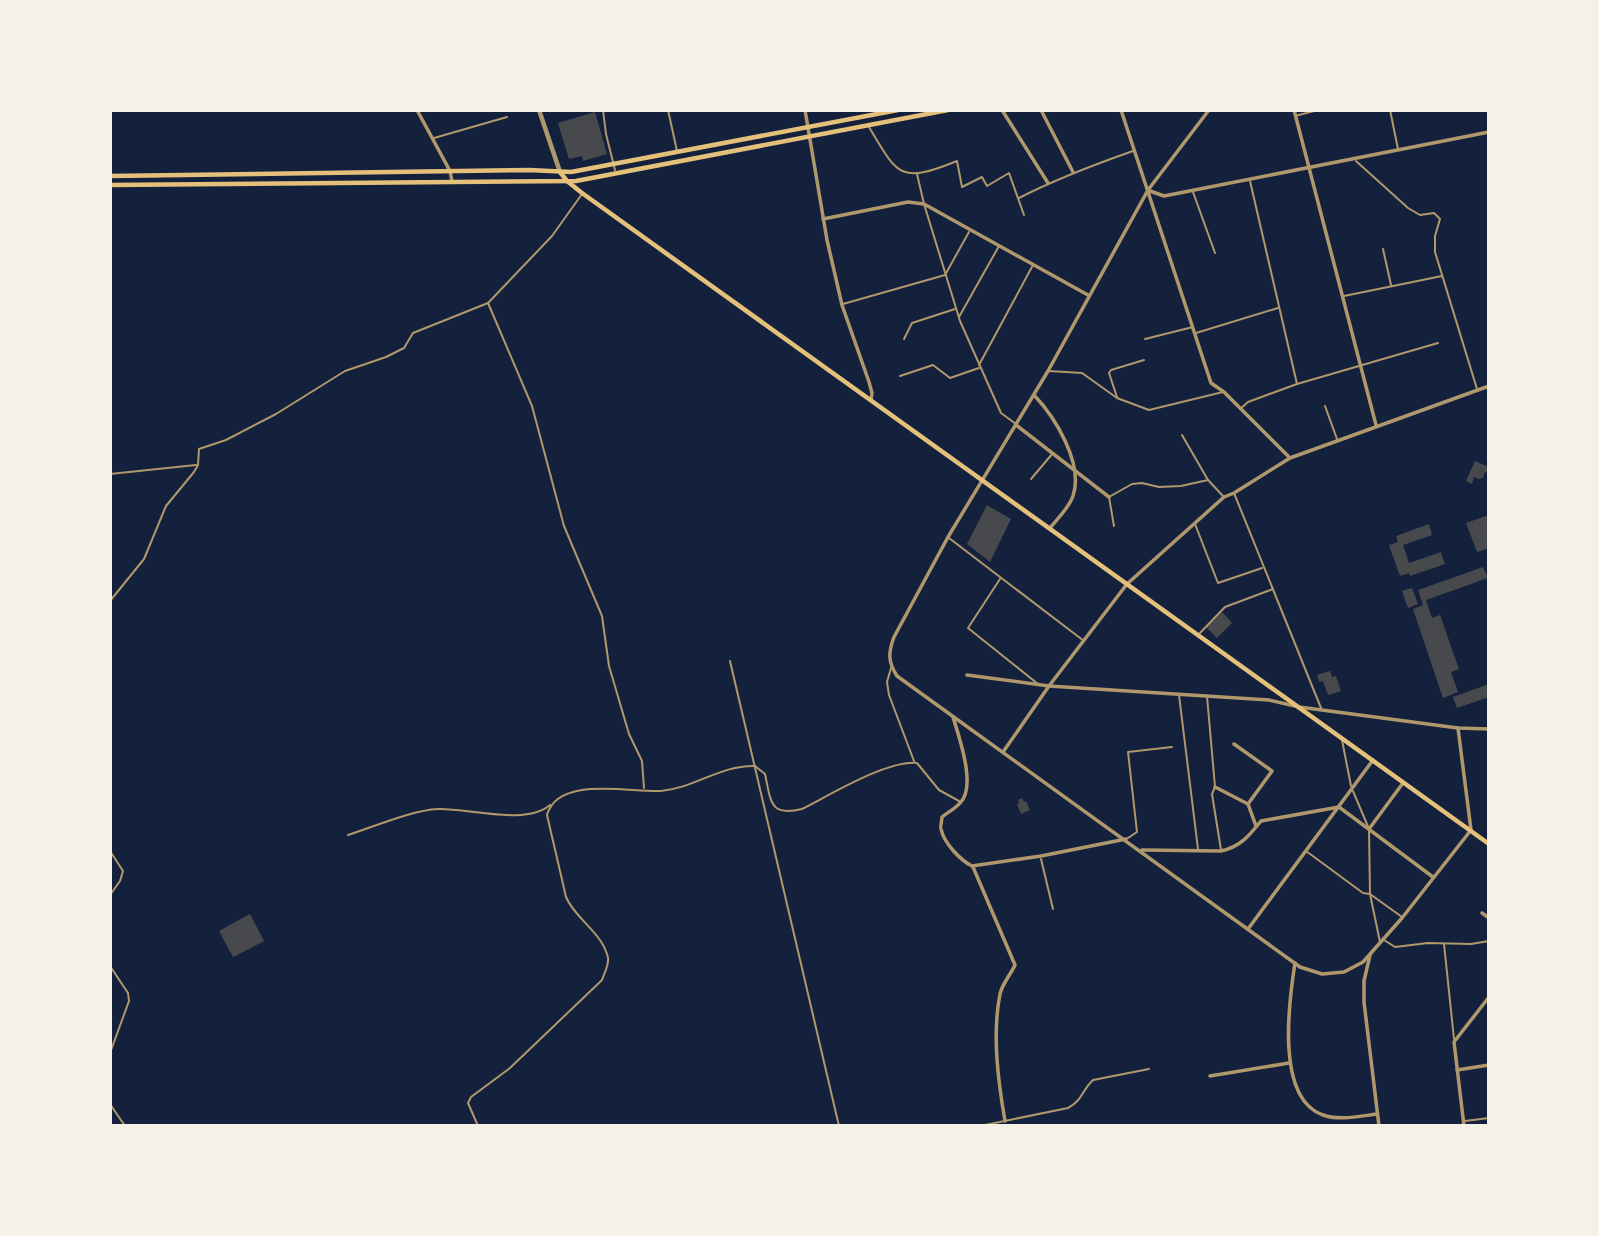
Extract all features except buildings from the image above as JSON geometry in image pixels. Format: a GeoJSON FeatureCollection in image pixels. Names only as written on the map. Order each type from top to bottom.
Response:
{"type":"FeatureCollection","features":[{"type":"Feature","properties":{"kind":"main road"},"geometry":{"type":"LineString","coordinates":[[110,176],[560,172],[614,165],[898,110]]}},
{"type":"Feature","properties":{"kind":"main road"},"geometry":{"type":"LineString","coordinates":[[110,185],[567,181],[617,175],[948,110]]}},
{"type":"Feature","properties":{"kind":"main road"},"geometry":{"type":"LineString","coordinates":[[560,172],[582,193],[1489,844]]}},
{"type":"Feature","properties":{"kind":"street"},"geometry":{"type":"LineString","coordinates":[[417,110],[450,172],[452,181]]}},
{"type":"Feature","properties":{"kind":"street"},"geometry":{"type":"LineString","coordinates":[[539,110],[560,172]]}},
{"type":"Feature","properties":{"kind":"street"},"geometry":{"type":"LineString","coordinates":[[805,110],[808,137],[842,304],[869,382],[871,400]]}},
{"type":"Feature","properties":{"kind":"street"},"geometry":{"type":"LineString","coordinates":[[1002,110],[1048,183]]}},
{"type":"Feature","properties":{"kind":"street"},"geometry":{"type":"LineString","coordinates":[[1041,110],[1073,172]]}},
{"type":"Feature","properties":{"kind":"street"},"geometry":{"type":"LineString","coordinates":[[1121,110],[1194,327],[1210,383],[1224,392],[1290,458]]}},
{"type":"Feature","properties":{"kind":"street"},"geometry":{"type":"LineString","coordinates":[[1209,110],[1149,190],[1088,295],[1048,371],[948,537],[888,651],[891,667],[897,676],[952,716],[1295,963],[1313,973],[1336,973],[1355,968],[1382,942],[1471,831],[1458,728]]}},
{"type":"Feature","properties":{"kind":"street"},"geometry":{"type":"LineString","coordinates":[[1294,110],[1376,425]]}},
{"type":"Feature","properties":{"kind":"street"},"geometry":{"type":"LineString","coordinates":[[1149,190],[1164,196],[1489,132]]}},
{"type":"Feature","properties":{"kind":"street"},"geometry":{"type":"LineString","coordinates":[[824,219],[908,202],[924,204],[1088,295]]}},
{"type":"Feature","properties":{"kind":"street"},"geometry":{"type":"LineString","coordinates":[[1003,752],[1049,686],[1127,584],[1224,497],[1290,458],[1489,386]]}},
{"type":"Feature","properties":{"kind":"street"},"geometry":{"type":"LineString","coordinates":[[1034,395],[1048,410],[1065,440],[1074,481],[1073,496],[1050,528]]}},
{"type":"Feature","properties":{"kind":"street"},"geometry":{"type":"LineString","coordinates":[[1016,425],[1109,497]]}},
{"type":"Feature","properties":{"kind":"street"},"geometry":{"type":"LineString","coordinates":[[967,676],[1049,686],[1269,700],[1299,707],[1458,728],[1489,729]]}},
{"type":"Feature","properties":{"kind":"street"},"geometry":{"type":"LineString","coordinates":[[952,716],[967,777],[962,802],[942,817],[940,829],[954,853],[972,866],[1016,965],[1000,992],[997,1038],[999,1082],[1005,1121]]}},
{"type":"Feature","properties":{"kind":"street"},"geometry":{"type":"LineString","coordinates":[[1234,744],[1272,771],[1248,804]]}},
{"type":"Feature","properties":{"kind":"street"},"geometry":{"type":"LineString","coordinates":[[1248,929],[1373,760]]}},
{"type":"Feature","properties":{"kind":"street"},"geometry":{"type":"LineString","coordinates":[[1369,829],[1404,782]]}},
{"type":"Feature","properties":{"kind":"street"},"geometry":{"type":"LineString","coordinates":[[1215,787],[1248,804],[1256,827]]}},
{"type":"Feature","properties":{"kind":"street"},"geometry":{"type":"LineString","coordinates":[[1140,850],[1234,849],[1261,821],[1339,807],[1434,878]]}},
{"type":"Feature","properties":{"kind":"street"},"geometry":{"type":"LineString","coordinates":[[972,866],[1126,839]]}},
{"type":"Feature","properties":{"kind":"street"},"geometry":{"type":"LineString","coordinates":[[1482,913],[1489,918]]}},
{"type":"Feature","properties":{"kind":"street"},"geometry":{"type":"LineString","coordinates":[[1370,953],[1364,981],[1364,1002],[1379,1126]]}},
{"type":"Feature","properties":{"kind":"street"},"geometry":{"type":"LineString","coordinates":[[1295,963],[1289,1022],[1289,1063],[1294,1082],[1309,1108],[1323,1115],[1338,1118],[1377,1114]]}},
{"type":"Feature","properties":{"kind":"street"},"geometry":{"type":"LineString","coordinates":[[1464,1123],[1454,1042],[1489,997]]}},
{"type":"Feature","properties":{"kind":"street"},"geometry":{"type":"LineString","coordinates":[[1210,1076],[1289,1063]]}},
{"type":"Feature","properties":{"kind":"street"},"geometry":{"type":"LineString","coordinates":[[1457,1070],[1489,1065]]}},
{"type":"Feature","properties":{"kind":"lane"},"geometry":{"type":"LineString","coordinates":[[603,110],[606,134],[617,175]]}},
{"type":"Feature","properties":{"kind":"lane"},"geometry":{"type":"LineString","coordinates":[[667,110],[678,152]]}},
{"type":"Feature","properties":{"kind":"lane"},"geometry":{"type":"LineString","coordinates":[[1296,116],[1318,110]]}},
{"type":"Feature","properties":{"kind":"lane"},"geometry":{"type":"LineString","coordinates":[[1390,110],[1398,150]]}},
{"type":"Feature","properties":{"kind":"lane"},"geometry":{"type":"LineString","coordinates":[[432,138],[507,117]]}},
{"type":"Feature","properties":{"kind":"lane"},"geometry":{"type":"LineString","coordinates":[[868,126],[887,158],[902,172],[917,174],[957,161],[962,187],[982,177],[987,186],[1009,173],[1024,215]]}},
{"type":"Feature","properties":{"kind":"lane"},"geometry":{"type":"LineString","coordinates":[[1018,198],[1048,183],[1062,180],[1073,172],[1135,150]]}},
{"type":"Feature","properties":{"kind":"lane"},"geometry":{"type":"LineString","coordinates":[[1354,159],[1408,208],[1420,215],[1434,213],[1440,219],[1435,236],[1435,252],[1477,390]]}},
{"type":"Feature","properties":{"kind":"lane"},"geometry":{"type":"LineString","coordinates":[[917,174],[959,317],[1001,413],[1016,425]]}},
{"type":"Feature","properties":{"kind":"lane"},"geometry":{"type":"LineString","coordinates":[[1250,180],[1297,384]]}},
{"type":"Feature","properties":{"kind":"lane"},"geometry":{"type":"LineString","coordinates":[[1193,191],[1215,253]]}},
{"type":"Feature","properties":{"kind":"lane"},"geometry":{"type":"LineString","coordinates":[[110,601],[144,559],[166,506],[198,465],[199,449],[226,440],[276,414],[345,371],[404,348],[413,333],[488,303],[552,236],[582,193]]}},
{"type":"Feature","properties":{"kind":"lane"},"geometry":{"type":"LineString","coordinates":[[842,304],[945,275],[971,229]]}},
{"type":"Feature","properties":{"kind":"lane"},"geometry":{"type":"LineString","coordinates":[[959,317],[1000,245]]}},
{"type":"Feature","properties":{"kind":"lane"},"geometry":{"type":"LineString","coordinates":[[1383,249],[1391,286]]}},
{"type":"Feature","properties":{"kind":"lane"},"geometry":{"type":"LineString","coordinates":[[900,376],[933,365],[950,378],[980,366],[1034,264]]}},
{"type":"Feature","properties":{"kind":"lane"},"geometry":{"type":"LineString","coordinates":[[1343,297],[1443,275]]}},
{"type":"Feature","properties":{"kind":"lane"},"geometry":{"type":"LineString","coordinates":[[488,303],[532,406],[564,526],[602,616],[609,666],[629,734],[642,761],[644,789]]}},
{"type":"Feature","properties":{"kind":"lane"},"geometry":{"type":"LineString","coordinates":[[1196,334],[1279,308]]}},
{"type":"Feature","properties":{"kind":"lane"},"geometry":{"type":"LineString","coordinates":[[904,339],[912,323],[956,309]]}},
{"type":"Feature","properties":{"kind":"lane"},"geometry":{"type":"LineString","coordinates":[[1145,339],[1194,327]]}},
{"type":"Feature","properties":{"kind":"lane"},"geometry":{"type":"LineString","coordinates":[[1240,409],[1248,402],[1297,384],[1361,367],[1437,342]]}},
{"type":"Feature","properties":{"kind":"lane"},"geometry":{"type":"LineString","coordinates":[[1117,398],[1109,373],[1111,370],[1144,360]]}},
{"type":"Feature","properties":{"kind":"lane"},"geometry":{"type":"LineString","coordinates":[[1048,371],[1082,373],[1117,398],[1149,410],[1224,392]]}},
{"type":"Feature","properties":{"kind":"lane"},"geometry":{"type":"LineString","coordinates":[[1325,406],[1337,440]]}},
{"type":"Feature","properties":{"kind":"lane"},"geometry":{"type":"LineString","coordinates":[[1182,435],[1208,480],[1224,497]]}},
{"type":"Feature","properties":{"kind":"lane"},"geometry":{"type":"LineString","coordinates":[[1031,479],[1053,453]]}},
{"type":"Feature","properties":{"kind":"lane"},"geometry":{"type":"LineString","coordinates":[[110,474],[198,465]]}},
{"type":"Feature","properties":{"kind":"lane"},"geometry":{"type":"LineString","coordinates":[[1114,526],[1109,497],[1132,484],[1170,486],[1208,480]]}},
{"type":"Feature","properties":{"kind":"lane"},"geometry":{"type":"LineString","coordinates":[[1234,493],[1321,709]]}},
{"type":"Feature","properties":{"kind":"lane"},"geometry":{"type":"LineString","coordinates":[[1195,523],[1218,583],[1264,568]]}},
{"type":"Feature","properties":{"kind":"lane"},"geometry":{"type":"LineString","coordinates":[[948,537],[1085,641]]}},
{"type":"Feature","properties":{"kind":"lane"},"geometry":{"type":"LineString","coordinates":[[1001,577],[968,628],[1039,685]]}},
{"type":"Feature","properties":{"kind":"lane"},"geometry":{"type":"LineString","coordinates":[[1198,634],[1225,607],[1273,589]]}},
{"type":"Feature","properties":{"kind":"lane"},"geometry":{"type":"LineString","coordinates":[[730,661],[839,1126]]}},
{"type":"Feature","properties":{"kind":"lane"},"geometry":{"type":"LineString","coordinates":[[891,667],[887,682],[889,695],[913,760],[939,790],[962,802]]}},
{"type":"Feature","properties":{"kind":"lane"},"geometry":{"type":"LineString","coordinates":[[1179,694],[1198,851]]}},
{"type":"Feature","properties":{"kind":"lane"},"geometry":{"type":"LineString","coordinates":[[1207,696],[1215,787],[1212,794],[1221,851]]}},
{"type":"Feature","properties":{"kind":"lane"},"geometry":{"type":"LineString","coordinates":[[1341,738],[1352,789],[1369,829],[1370,894],[1382,942],[1395,947],[1489,941]]}},
{"type":"Feature","properties":{"kind":"lane"},"geometry":{"type":"LineString","coordinates":[[1126,839],[1137,832],[1128,752],[1172,747]]}},
{"type":"Feature","properties":{"kind":"lane"},"geometry":{"type":"LineString","coordinates":[[348,835],[428,810],[461,810],[509,816],[544,810],[550,804],[579,790],[659,791],[676,788],[731,768],[755,766],[765,774],[772,806],[778,810],[792,812],[873,774],[904,763],[917,763]]}},
{"type":"Feature","properties":{"kind":"lane"},"geometry":{"type":"LineString","coordinates":[[478,1126],[468,1103],[471,1097],[510,1068],[602,980],[606,969],[608,959],[597,936],[566,897],[548,815],[550,804]]}},
{"type":"Feature","properties":{"kind":"lane"},"geometry":{"type":"LineString","coordinates":[[110,850],[123,871],[120,881],[110,895]]}},
{"type":"Feature","properties":{"kind":"lane"},"geometry":{"type":"LineString","coordinates":[[1306,851],[1363,894],[1370,894],[1402,918]]}},
{"type":"Feature","properties":{"kind":"lane"},"geometry":{"type":"LineString","coordinates":[[1041,856],[1053,909]]}},
{"type":"Feature","properties":{"kind":"lane"},"geometry":{"type":"LineString","coordinates":[[1444,943],[1454,1042]]}},
{"type":"Feature","properties":{"kind":"lane"},"geometry":{"type":"LineString","coordinates":[[110,966],[128,993],[129,1001],[110,1054]]}},
{"type":"Feature","properties":{"kind":"lane"},"geometry":{"type":"LineString","coordinates":[[980,1126],[1068,1108],[1078,1103],[1087,1085],[1093,1080],[1149,1069]]}},
{"type":"Feature","properties":{"kind":"lane"},"geometry":{"type":"LineString","coordinates":[[110,1104],[125,1126]]}},
{"type":"Feature","properties":{"kind":"lane"},"geometry":{"type":"LineString","coordinates":[[1464,1123],[1489,1118]]}}]}
